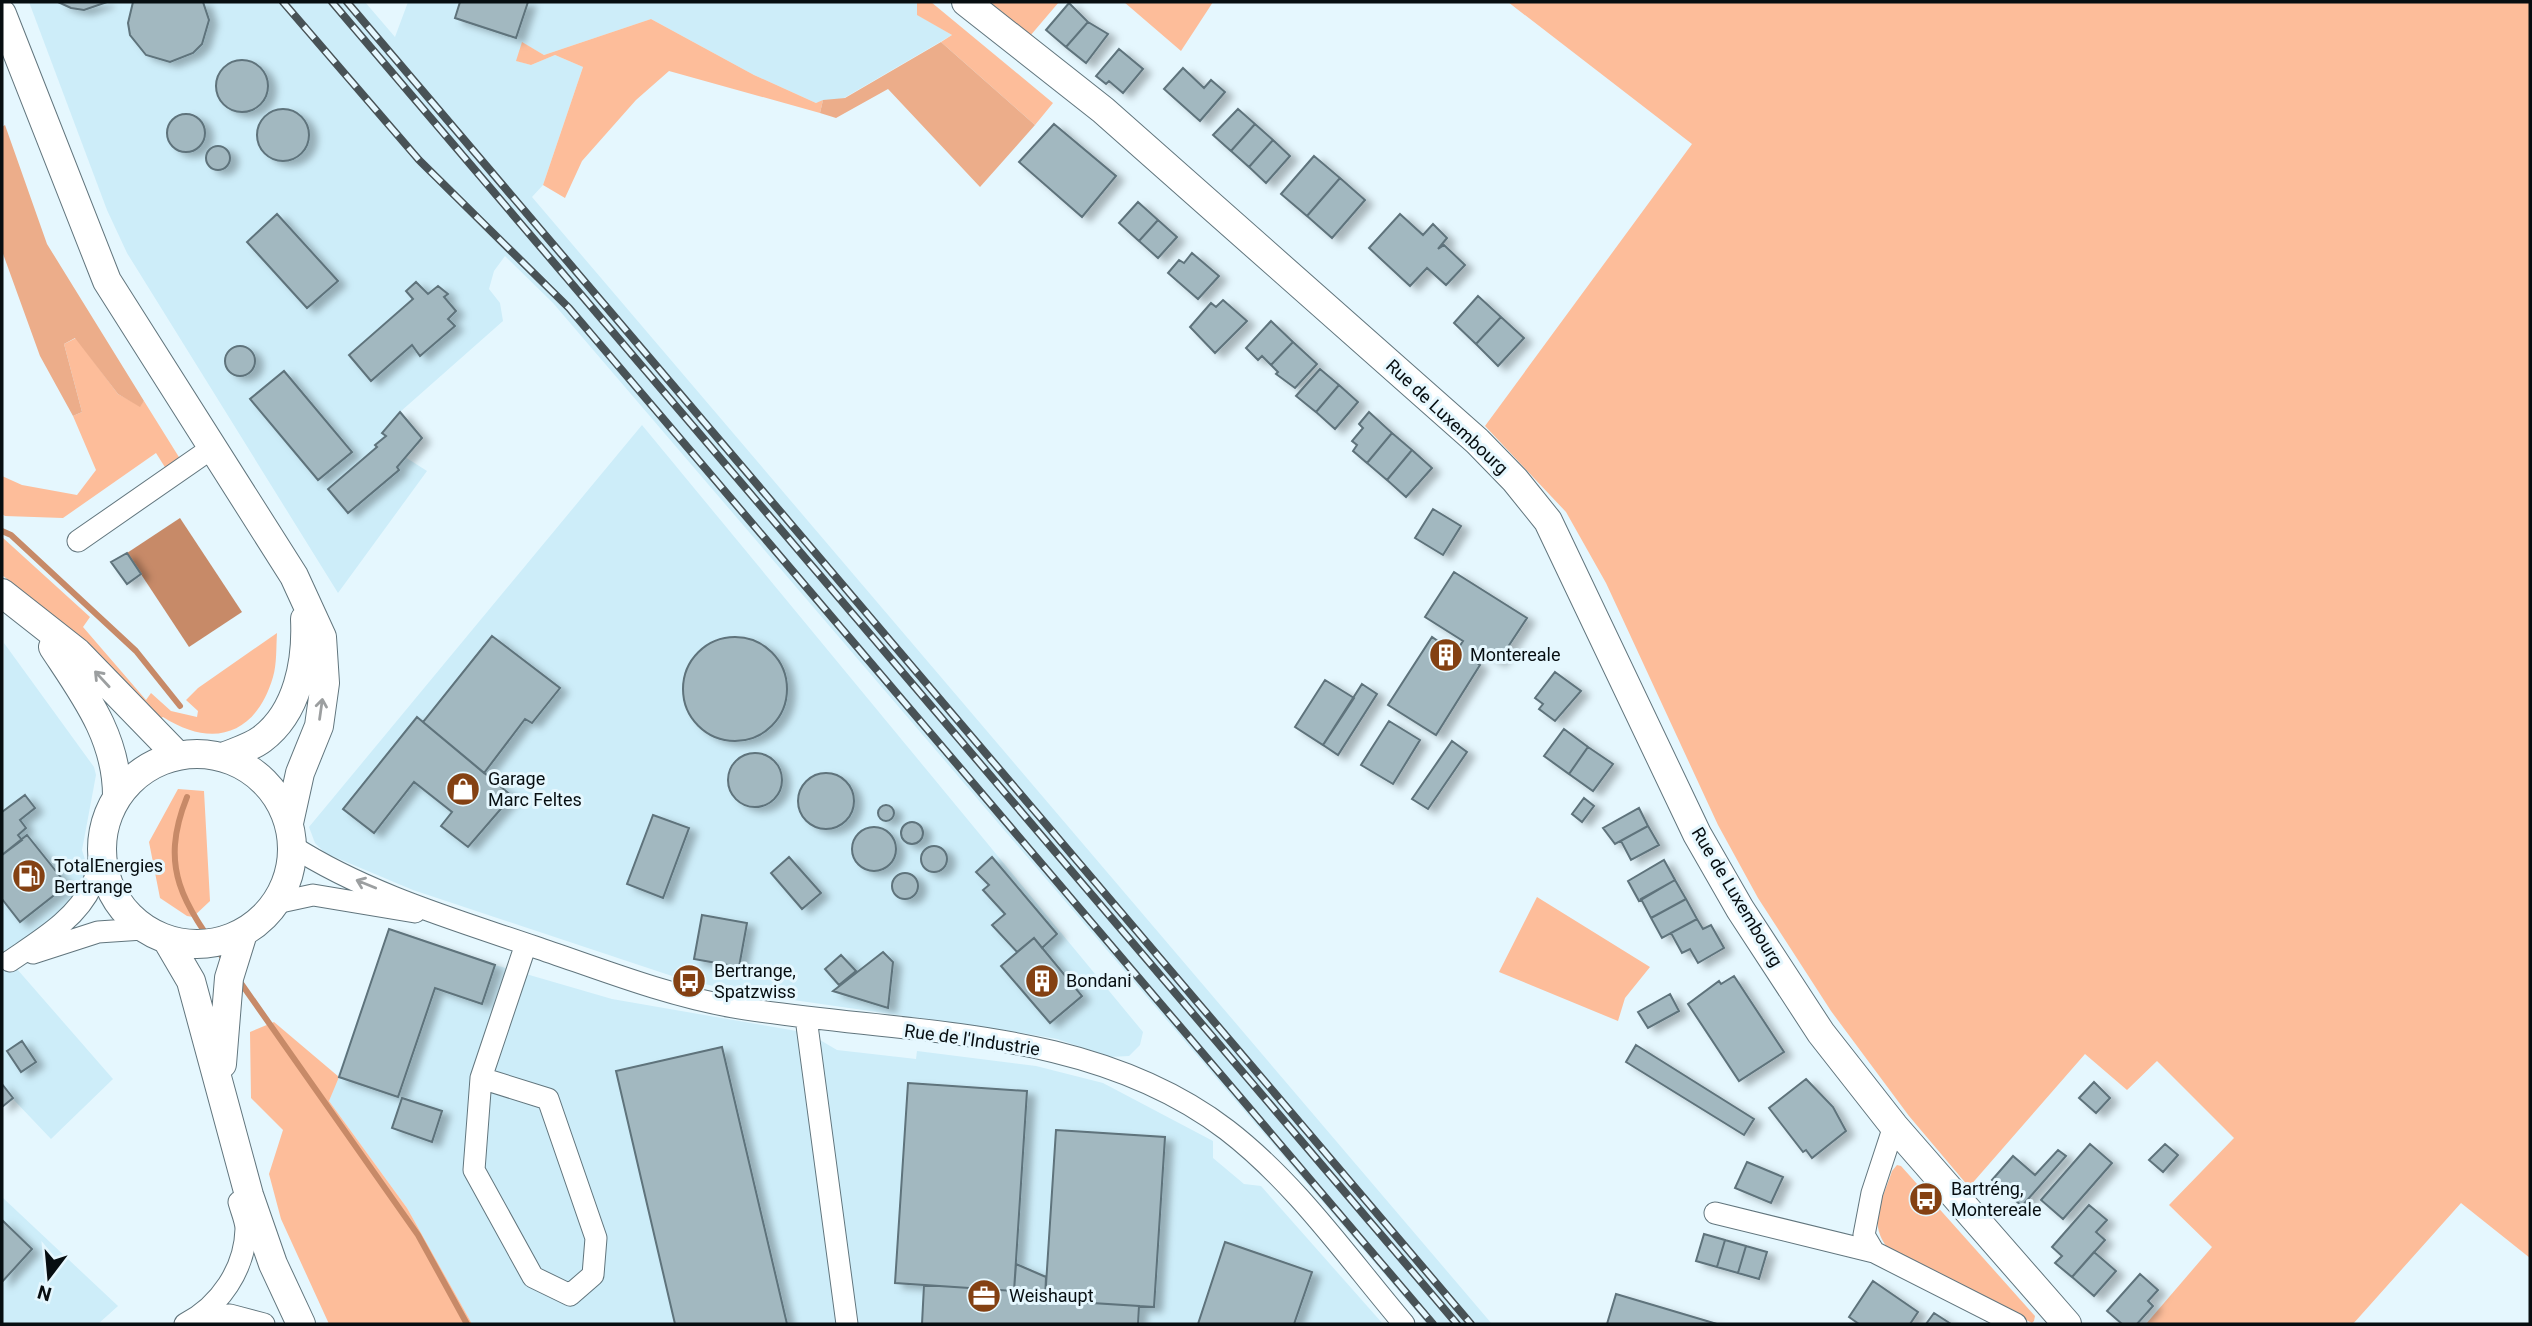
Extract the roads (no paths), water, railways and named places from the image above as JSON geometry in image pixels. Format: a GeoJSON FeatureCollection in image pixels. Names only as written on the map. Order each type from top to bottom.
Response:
{"type":"FeatureCollection","features":[{"type":"Feature","properties":{"kind":"main road","name":"Rue de Luxembourg"},"geometry":{"type":"LineString","coordinates":[[966,2],[1113,119],[1477,441],[1515,480],[1548,522],[1698,834],[1740,909],[1821,1033],[1894,1126],[2067,1324]]}},
{"type":"Feature","properties":{"kind":"main road"},"geometry":{"type":"LineString","coordinates":[[2,14],[7,34],[107,281],[304,596],[322,637],[325,683],[319,726],[300,773],[290,834],[289,876],[276,903],[261,920],[243,933],[220,942],[195,945],[155,934]]}},
{"type":"Feature","properties":{"kind":"main road"},"geometry":{"type":"LineString","coordinates":[[2,593],[77,652],[178,756]]}},
{"type":"Feature","properties":{"kind":"main road"},"geometry":{"type":"LineString","coordinates":[[223,757],[262,739],[284,716],[301,678],[306,640],[304,596]]}},
{"type":"Feature","properties":{"kind":"main road"},"geometry":{"type":"LineString","coordinates":[[30,613],[84,692],[99,719],[117,771],[117,796]]}},
{"type":"Feature","properties":{"kind":"main road"},"geometry":{"type":"LineString","coordinates":[[290,834],[278,799],[263,781],[244,767],[223,757],[201,754],[178,756],[144,770],[117,796],[104,823],[101,853],[106,882],[116,900],[155,934],[191,981],[229,1125],[269,1253],[301,1324]]}},
{"type":"Feature","properties":{"kind":"main road"},"geometry":{"type":"LineString","coordinates":[[221,1088],[229,978],[243,933]]}},
{"type":"Feature","properties":{"kind":"street"},"geometry":{"type":"LineString","coordinates":[[78,541],[212,449]]}},
{"type":"Feature","properties":{"kind":"street","name":"Rue de l'Industrie"},"geometry":{"type":"LineString","coordinates":[[290,834],[326,868],[451,918],[685,996],[806,1018],[1012,1042],[1062,1054],[1152,1086],[1225,1129],[1277,1174],[1404,1324]]}},
{"type":"Feature","properties":{"kind":"street"},"geometry":{"type":"LineString","coordinates":[[6,962],[49,935],[78,906],[93,885],[101,853]]}},
{"type":"Feature","properties":{"kind":"street","name":"Rue de l'Industrie"},"geometry":{"type":"LineString","coordinates":[[276,903],[313,895],[451,918]]}},
{"type":"Feature","properties":{"kind":"street"},"geometry":{"type":"LineString","coordinates":[[6,962],[98,932],[155,934]]}},
{"type":"Feature","properties":{"kind":"street"},"geometry":{"type":"LineString","coordinates":[[481,1079],[548,1099],[596,1238],[593,1275],[570,1296],[533,1278],[474,1170],[481,1079],[526,944]]}},
{"type":"Feature","properties":{"kind":"street"},"geometry":{"type":"LineString","coordinates":[[806,1018],[847,1324]]}},
{"type":"Feature","properties":{"kind":"street"},"geometry":{"type":"LineString","coordinates":[[191,1321],[222,1295],[237,1270],[246,1228],[227,1161],[229,1125]]}},
{"type":"Feature","properties":{"kind":"street"},"geometry":{"type":"LineString","coordinates":[[1874,1252],[1864,1235],[1872,1193],[1894,1126]]}},
{"type":"Feature","properties":{"kind":"street"},"geometry":{"type":"LineString","coordinates":[[1715,1213],[1874,1252],[2016,1324]]}},
{"type":"Feature","properties":{"kind":"street"},"geometry":{"type":"LineString","coordinates":[[191,1321],[230,1315],[264,1324]]}},
{"type":"Feature","properties":{"kind":"waterway"},"geometry":{"type":"LineString","coordinates":[[2,531],[11,535],[136,651],[180,706]]}},
{"type":"Feature","properties":{"kind":"waterway"},"geometry":{"type":"LineString","coordinates":[[187,797],[175,845],[180,885],[198,922],[226,962]]}},
{"type":"Feature","properties":{"kind":"waterway"},"geometry":{"type":"LineString","coordinates":[[238,979],[418,1235],[467,1324]]}},
{"type":"Feature","properties":{"kind":"railway"},"geometry":{"type":"LineString","coordinates":[[283,2],[419,160],[569,308],[1433,1324]]}},
{"type":"Feature","properties":{"kind":"railway"},"geometry":{"type":"LineString","coordinates":[[332,2],[1457,1324]]}},
{"type":"Feature","properties":{"kind":"railway"},"geometry":{"type":"LineString","coordinates":[[347,2],[1471,1324]]}},
{"type":"Feature","properties":{"kind":"place","name":"Montereale"},"geometry":{"type":"Point","coordinates":[1446,655]}},
{"type":"Feature","properties":{"kind":"place","name":"Garage Marc Feltes"},"geometry":{"type":"Point","coordinates":[463,789]}},
{"type":"Feature","properties":{"kind":"place","name":"TotalEnergies Bertrange"},"geometry":{"type":"Point","coordinates":[29,876]}},
{"type":"Feature","properties":{"kind":"place","name":"Bertrange, Spatzwiss"},"geometry":{"type":"Point","coordinates":[689,981]}},
{"type":"Feature","properties":{"kind":"place","name":"Bondani"},"geometry":{"type":"Point","coordinates":[1042,981]}},
{"type":"Feature","properties":{"kind":"place","name":"Bartréng, Montereale"},"geometry":{"type":"Point","coordinates":[1926,1199]}},
{"type":"Feature","properties":{"kind":"place","name":"Weishaupt"},"geometry":{"type":"Point","coordinates":[984,1296]}}]}
